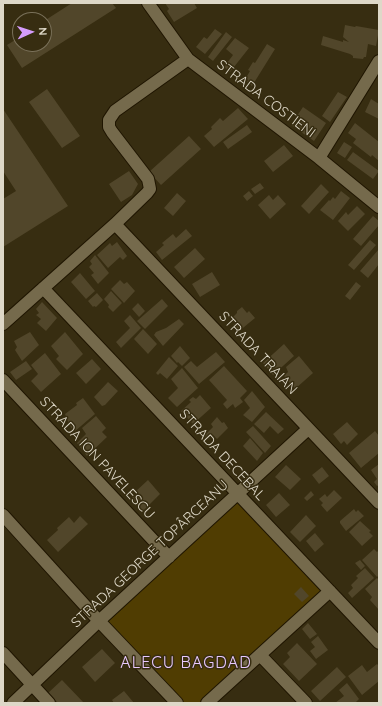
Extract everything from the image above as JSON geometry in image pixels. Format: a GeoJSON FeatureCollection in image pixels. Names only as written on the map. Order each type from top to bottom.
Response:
{"type":"FeatureCollection","features":[{"type":"Feature","properties":{"kind":"street","name":"STRADA COSTIENI"},"geometry":{"type":"LineString","coordinates":[[148,3],[188,59],[319,158],[379,206]]}},
{"type":"Feature","properties":{"kind":"street"},"geometry":{"type":"LineString","coordinates":[[3,324],[115,224],[150,189],[148,179],[112,132],[109,120],[115,111],[188,59]]}},
{"type":"Feature","properties":{"kind":"street"},"geometry":{"type":"LineString","coordinates":[[319,158],[379,61]]}},
{"type":"Feature","properties":{"kind":"street","name":"STRADA TRAIAN"},"geometry":{"type":"LineString","coordinates":[[115,224],[379,503]]}},
{"type":"Feature","properties":{"kind":"street","name":"STRADA DECEBAL"},"geometry":{"type":"LineString","coordinates":[[44,288],[379,643]]}},
{"type":"Feature","properties":{"kind":"street","name":"STRADA ION PAVELESCU"},"geometry":{"type":"LineString","coordinates":[[3,380],[169,557]]}},
{"type":"Feature","properties":{"kind":"street","name":"STRADA GEORGE TOPÂRCEANU"},"geometry":{"type":"LineString","coordinates":[[13,703],[99,621],[308,429]]}},
{"type":"Feature","properties":{"kind":"street"},"geometry":{"type":"LineString","coordinates":[[3,515],[99,621],[177,703]]}},
{"type":"Feature","properties":{"kind":"street"},"geometry":{"type":"LineString","coordinates":[[207,703],[330,591]]}},
{"type":"Feature","properties":{"kind":"street"},"geometry":{"type":"LineString","coordinates":[[3,653],[49,703]]}},
{"type":"Feature","properties":{"kind":"street"},"geometry":{"type":"LineString","coordinates":[[260,654],[306,703]]}},
{"type":"Feature","properties":{"kind":"shaded area"},"geometry":{"type":"Polygon","coordinates":[[[239,497],[326,591],[207,703],[177,703],[99,621],[239,497]]]}},
{"type":"Feature","properties":{"kind":"building"},"geometry":{"type":"Polygon","coordinates":[[[72,3],[112,3],[116,8],[52,49],[52,16],[72,3]]]}},
{"type":"Feature","properties":{"kind":"building"},"geometry":{"type":"Polygon","coordinates":[[[165,3],[194,3],[197,8],[174,22],[167,11],[169,9],[165,3]]]}},
{"type":"Feature","properties":{"kind":"building"},"geometry":{"type":"Polygon","coordinates":[[[345,25],[379,30],[376,46],[368,44],[366,57],[363,59],[353,58],[350,54],[321,45],[323,36],[343,42],[343,40],[349,42],[343,37],[345,25]]]}},
{"type":"Feature","properties":{"kind":"building"},"geometry":{"type":"Polygon","coordinates":[[[215,29],[222,34],[205,54],[196,47],[204,37],[207,39],[215,29]]]}},
{"type":"Feature","properties":{"kind":"building"},"geometry":{"type":"Polygon","coordinates":[[[226,32],[232,37],[213,61],[208,57],[226,32]]]}},
{"type":"Feature","properties":{"kind":"building"},"geometry":{"type":"Polygon","coordinates":[[[235,38],[249,48],[230,72],[224,67],[233,55],[226,49],[235,38]]]}},
{"type":"Feature","properties":{"kind":"building"},"geometry":{"type":"Polygon","coordinates":[[[12,42],[12,52],[47,52],[22,68],[7,45],[12,42]]]}},
{"type":"Feature","properties":{"kind":"building"},"geometry":{"type":"Polygon","coordinates":[[[267,44],[275,49],[252,86],[247,82],[248,80],[246,78],[250,71],[248,70],[253,62],[255,63],[267,44]]]}},
{"type":"Feature","properties":{"kind":"building"},"geometry":{"type":"Polygon","coordinates":[[[47,89],[80,136],[62,148],[29,102],[47,89]]]}},
{"type":"Feature","properties":{"kind":"building"},"geometry":{"type":"Polygon","coordinates":[[[338,92],[347,97],[330,122],[322,116],[338,92]]]}},
{"type":"Feature","properties":{"kind":"building"},"geometry":{"type":"Polygon","coordinates":[[[371,99],[379,104],[379,119],[365,112],[371,99]]]}},
{"type":"Feature","properties":{"kind":"building"},"geometry":{"type":"Polygon","coordinates":[[[303,107],[326,123],[314,141],[291,125],[303,107]]]}},
{"type":"Feature","properties":{"kind":"building"},"geometry":{"type":"Polygon","coordinates":[[[238,108],[248,119],[214,147],[204,136],[212,129],[211,127],[220,118],[223,121],[238,108]]]}},
{"type":"Feature","properties":{"kind":"building"},"geometry":{"type":"Polygon","coordinates":[[[3,109],[68,206],[3,247],[3,199],[16,191],[3,171],[3,109]]]}},
{"type":"Feature","properties":{"kind":"building"},"geometry":{"type":"Polygon","coordinates":[[[355,123],[379,142],[379,161],[372,155],[371,157],[353,143],[356,139],[348,133],[355,123]]]}},
{"type":"Feature","properties":{"kind":"building"},"geometry":{"type":"Polygon","coordinates":[[[247,125],[252,132],[228,149],[223,142],[247,125]]]}},
{"type":"Feature","properties":{"kind":"building"},"geometry":{"type":"Polygon","coordinates":[[[189,136],[201,149],[161,185],[149,172],[189,136]]]}},
{"type":"Feature","properties":{"kind":"building"},"geometry":{"type":"Polygon","coordinates":[[[344,142],[352,147],[345,158],[337,153],[344,142]]]}},
{"type":"Feature","properties":{"kind":"building"},"geometry":{"type":"Polygon","coordinates":[[[284,145],[293,156],[273,172],[264,161],[284,145]]]}},
{"type":"Feature","properties":{"kind":"building"},"geometry":{"type":"Polygon","coordinates":[[[353,152],[379,171],[373,179],[347,160],[353,152]]]}},
{"type":"Feature","properties":{"kind":"building"},"geometry":{"type":"Polygon","coordinates":[[[129,171],[138,184],[132,195],[121,202],[109,184],[129,171]]]}},
{"type":"Feature","properties":{"kind":"building"},"geometry":{"type":"Polygon","coordinates":[[[260,183],[264,188],[255,194],[251,189],[260,183]]]}},
{"type":"Feature","properties":{"kind":"building"},"geometry":{"type":"Polygon","coordinates":[[[321,184],[329,192],[309,214],[301,206],[321,184]]]}},
{"type":"Feature","properties":{"kind":"building"},"geometry":{"type":"Polygon","coordinates":[[[249,191],[253,196],[247,201],[243,196],[249,191]]]}},
{"type":"Feature","properties":{"kind":"building"},"geometry":{"type":"Polygon","coordinates":[[[341,191],[350,198],[333,220],[320,210],[333,197],[335,199],[341,191]]]}},
{"type":"Feature","properties":{"kind":"building"},"geometry":{"type":"Polygon","coordinates":[[[177,193],[186,201],[173,216],[164,208],[177,193]]]}},
{"type":"Feature","properties":{"kind":"building"},"geometry":{"type":"Polygon","coordinates":[[[269,195],[273,200],[278,195],[286,204],[270,219],[258,205],[269,195]]]}},
{"type":"Feature","properties":{"kind":"building"},"geometry":{"type":"Polygon","coordinates":[[[357,206],[365,214],[348,231],[338,221],[346,212],[348,215],[357,206]]]}},
{"type":"Feature","properties":{"kind":"building"},"geometry":{"type":"Polygon","coordinates":[[[373,216],[379,221],[379,225],[361,246],[353,239],[373,216]]]}},
{"type":"Feature","properties":{"kind":"building"},"geometry":{"type":"Polygon","coordinates":[[[186,229],[192,236],[162,260],[156,252],[164,245],[162,243],[173,234],[176,238],[186,229]]]}},
{"type":"Feature","properties":{"kind":"building"},"geometry":{"type":"Polygon","coordinates":[[[370,240],[376,245],[354,270],[348,265],[370,240]]]}},
{"type":"Feature","properties":{"kind":"building"},"geometry":{"type":"Polygon","coordinates":[[[117,242],[127,256],[123,260],[120,257],[108,268],[97,255],[110,243],[112,246],[117,242]]]}},
{"type":"Feature","properties":{"kind":"building"},"geometry":{"type":"Polygon","coordinates":[[[195,248],[205,259],[184,278],[174,267],[195,248]]]}},
{"type":"Feature","properties":{"kind":"building"},"geometry":{"type":"Polygon","coordinates":[[[379,249],[379,264],[368,278],[360,271],[379,249]]]}},
{"type":"Feature","properties":{"kind":"building"},"geometry":{"type":"Polygon","coordinates":[[[95,255],[109,273],[98,284],[91,275],[94,273],[89,267],[92,264],[90,261],[95,255]]]}},
{"type":"Feature","properties":{"kind":"building"},"geometry":{"type":"Polygon","coordinates":[[[212,272],[220,285],[200,297],[192,284],[212,272]]]}},
{"type":"Feature","properties":{"kind":"building"},"geometry":{"type":"Polygon","coordinates":[[[80,273],[95,291],[86,299],[71,282],[80,273]]]}},
{"type":"Feature","properties":{"kind":"building"},"geometry":{"type":"Polygon","coordinates":[[[120,280],[124,284],[127,282],[135,291],[124,303],[111,289],[120,280]]]}},
{"type":"Feature","properties":{"kind":"building"},"geometry":{"type":"Polygon","coordinates":[[[356,282],[361,286],[350,300],[345,296],[356,282]]]}},
{"type":"Feature","properties":{"kind":"building"},"geometry":{"type":"Polygon","coordinates":[[[111,291],[122,303],[113,312],[108,307],[109,305],[104,299],[111,291]]]}},
{"type":"Feature","properties":{"kind":"building"},"geometry":{"type":"Polygon","coordinates":[[[97,293],[103,300],[96,307],[93,307],[88,301],[97,293]]]}},
{"type":"Feature","properties":{"kind":"building"},"geometry":{"type":"Polygon","coordinates":[[[162,299],[168,306],[145,329],[137,321],[162,299]]]}},
{"type":"Feature","properties":{"kind":"building"},"geometry":{"type":"Polygon","coordinates":[[[42,302],[57,318],[46,331],[37,323],[41,319],[36,315],[39,313],[36,309],[42,302]]]}},
{"type":"Feature","properties":{"kind":"building"},"geometry":{"type":"Polygon","coordinates":[[[138,303],[145,311],[139,317],[132,309],[138,303]]]}},
{"type":"Feature","properties":{"kind":"building"},"geometry":{"type":"Polygon","coordinates":[[[242,307],[247,313],[249,311],[255,318],[238,332],[233,325],[236,322],[232,318],[242,307]]]}},
{"type":"Feature","properties":{"kind":"building"},"geometry":{"type":"Polygon","coordinates":[[[130,315],[141,328],[121,348],[116,342],[130,328],[124,321],[130,315]]]}},
{"type":"Feature","properties":{"kind":"building"},"geometry":{"type":"Polygon","coordinates":[[[179,319],[184,324],[163,346],[154,335],[156,332],[166,328],[179,319]]]}},
{"type":"Feature","properties":{"kind":"building"},"geometry":{"type":"Polygon","coordinates":[[[143,329],[157,344],[148,354],[134,339],[143,329]]]}},
{"type":"Feature","properties":{"kind":"building"},"geometry":{"type":"Polygon","coordinates":[[[30,332],[39,345],[22,361],[15,350],[17,347],[14,341],[30,332]]]}},
{"type":"Feature","properties":{"kind":"building"},"geometry":{"type":"Polygon","coordinates":[[[65,332],[83,354],[67,370],[56,359],[59,356],[51,346],[65,332]]]}},
{"type":"Feature","properties":{"kind":"building"},"geometry":{"type":"Polygon","coordinates":[[[284,344],[294,356],[273,375],[263,363],[284,344]]]}},
{"type":"Feature","properties":{"kind":"building"},"geometry":{"type":"Polygon","coordinates":[[[180,346],[190,358],[182,366],[171,356],[180,346]]]}},
{"type":"Feature","properties":{"kind":"building"},"geometry":{"type":"Polygon","coordinates":[[[216,352],[225,362],[199,384],[184,367],[191,361],[197,367],[216,352]]]}},
{"type":"Feature","properties":{"kind":"building"},"geometry":{"type":"Polygon","coordinates":[[[45,353],[61,374],[41,392],[31,381],[38,374],[31,365],[45,353]]]}},
{"type":"Feature","properties":{"kind":"building"},"geometry":{"type":"Polygon","coordinates":[[[299,356],[313,373],[295,389],[284,376],[288,372],[286,367],[299,356]]]}},
{"type":"Feature","properties":{"kind":"building"},"geometry":{"type":"Polygon","coordinates":[[[169,357],[178,366],[167,379],[160,373],[158,375],[156,373],[169,357]]]}},
{"type":"Feature","properties":{"kind":"building"},"geometry":{"type":"Polygon","coordinates":[[[92,359],[101,369],[86,384],[76,373],[92,359]]]}},
{"type":"Feature","properties":{"kind":"building"},"geometry":{"type":"Polygon","coordinates":[[[26,361],[32,369],[16,380],[10,372],[26,361]]]}},
{"type":"Feature","properties":{"kind":"building"},"geometry":{"type":"Polygon","coordinates":[[[224,366],[247,391],[240,398],[243,402],[235,408],[233,404],[227,409],[223,404],[227,400],[209,380],[224,366]]]}},
{"type":"Feature","properties":{"kind":"building"},"geometry":{"type":"Polygon","coordinates":[[[182,368],[198,388],[177,407],[168,398],[178,388],[171,379],[182,368]]]}},
{"type":"Feature","properties":{"kind":"building"},"geometry":{"type":"Polygon","coordinates":[[[108,382],[118,391],[105,405],[102,406],[94,397],[108,382]]]}},
{"type":"Feature","properties":{"kind":"building"},"geometry":{"type":"Polygon","coordinates":[[[252,391],[265,407],[252,422],[243,415],[250,408],[244,400],[252,391]]]}},
{"type":"Feature","properties":{"kind":"building"},"geometry":{"type":"Polygon","coordinates":[[[200,395],[211,408],[193,424],[181,411],[191,402],[189,400],[193,397],[196,399],[200,395]]]}},
{"type":"Feature","properties":{"kind":"building"},"geometry":{"type":"Polygon","coordinates":[[[83,398],[95,414],[74,432],[65,414],[77,405],[76,403],[83,398]]]}},
{"type":"Feature","properties":{"kind":"building"},"geometry":{"type":"Polygon","coordinates":[[[266,412],[284,429],[278,434],[270,426],[264,433],[254,424],[266,412]]]}},
{"type":"Feature","properties":{"kind":"building"},"geometry":{"type":"Polygon","coordinates":[[[96,416],[106,428],[102,432],[107,437],[87,456],[77,443],[86,434],[82,428],[96,416]]]}},
{"type":"Feature","properties":{"kind":"building"},"geometry":{"type":"Polygon","coordinates":[[[217,417],[222,423],[224,422],[228,428],[217,439],[213,435],[208,440],[204,436],[213,427],[211,424],[217,417]]]}},
{"type":"Feature","properties":{"kind":"building"},"geometry":{"type":"Polygon","coordinates":[[[347,422],[358,434],[347,445],[344,441],[341,444],[333,434],[347,422]]]}},
{"type":"Feature","properties":{"kind":"building"},"geometry":{"type":"Polygon","coordinates":[[[253,426],[271,446],[265,453],[246,432],[253,426]]]}},
{"type":"Feature","properties":{"kind":"building"},"geometry":{"type":"Polygon","coordinates":[[[375,431],[379,436],[379,453],[361,468],[349,453],[375,431]]]}},
{"type":"Feature","properties":{"kind":"building"},"geometry":{"type":"Polygon","coordinates":[[[250,438],[263,453],[257,461],[243,446],[250,438]]]}},
{"type":"Feature","properties":{"kind":"building"},"geometry":{"type":"Polygon","coordinates":[[[379,464],[379,485],[377,486],[374,482],[377,479],[371,470],[379,464]]]}},
{"type":"Feature","properties":{"kind":"building"},"geometry":{"type":"Polygon","coordinates":[[[286,465],[301,479],[290,490],[275,477],[286,465]]]}},
{"type":"Feature","properties":{"kind":"building"},"geometry":{"type":"Polygon","coordinates":[[[322,467],[329,476],[319,484],[312,475],[322,467]]]}},
{"type":"Feature","properties":{"kind":"building"},"geometry":{"type":"Polygon","coordinates":[[[148,480],[160,494],[142,512],[131,499],[136,494],[135,492],[148,480]]]}},
{"type":"Feature","properties":{"kind":"building"},"geometry":{"type":"Polygon","coordinates":[[[334,490],[342,498],[327,512],[321,505],[323,503],[319,499],[325,494],[327,497],[334,490]]]}},
{"type":"Feature","properties":{"kind":"building"},"geometry":{"type":"Polygon","coordinates":[[[311,491],[314,495],[307,501],[304,498],[311,491]]]}},
{"type":"Feature","properties":{"kind":"building"},"geometry":{"type":"Polygon","coordinates":[[[279,493],[290,505],[276,517],[266,505],[279,493]]]}},
{"type":"Feature","properties":{"kind":"building"},"geometry":{"type":"Polygon","coordinates":[[[354,509],[356,512],[358,510],[364,516],[346,531],[340,521],[354,509]]]}},
{"type":"Feature","properties":{"kind":"building"},"geometry":{"type":"Polygon","coordinates":[[[306,515],[316,526],[300,542],[290,532],[306,515]]]}},
{"type":"Feature","properties":{"kind":"building"},"geometry":{"type":"Polygon","coordinates":[[[80,516],[88,524],[58,552],[47,540],[69,517],[74,523],[80,516]]]}},
{"type":"Feature","properties":{"kind":"building"},"geometry":{"type":"Polygon","coordinates":[[[360,521],[371,531],[369,532],[373,536],[362,546],[349,532],[360,521]]]}},
{"type":"Feature","properties":{"kind":"building"},"geometry":{"type":"Polygon","coordinates":[[[315,533],[324,544],[315,552],[306,541],[315,533]]]}},
{"type":"Feature","properties":{"kind":"building"},"geometry":{"type":"Polygon","coordinates":[[[374,549],[377,552],[379,550],[379,575],[377,577],[362,560],[374,549]]]}},
{"type":"Feature","properties":{"kind":"building"},"geometry":{"type":"Polygon","coordinates":[[[360,560],[365,566],[361,570],[355,563],[360,560]]]}},
{"type":"Feature","properties":{"kind":"building"},"geometry":{"type":"Polygon","coordinates":[[[365,568],[374,578],[352,598],[348,593],[353,588],[351,585],[358,578],[356,576],[365,568]]]}},
{"type":"Feature","properties":{"kind":"building"},"geometry":{"type":"Polygon","coordinates":[[[377,578],[379,580],[379,610],[370,600],[372,597],[365,589],[377,578]]]}},
{"type":"Feature","properties":{"kind":"building"},"geometry":{"type":"Polygon","coordinates":[[[301,587],[309,596],[302,602],[294,594],[301,587]]]}},
{"type":"Feature","properties":{"kind":"building"},"geometry":{"type":"Polygon","coordinates":[[[308,623],[317,634],[310,639],[302,629],[308,623]]]}},
{"type":"Feature","properties":{"kind":"building"},"geometry":{"type":"Polygon","coordinates":[[[318,636],[328,650],[316,659],[310,651],[315,647],[311,642],[318,636]]]}},
{"type":"Feature","properties":{"kind":"building"},"geometry":{"type":"Polygon","coordinates":[[[297,643],[317,664],[299,681],[283,664],[290,657],[287,653],[297,643]]]}},
{"type":"Feature","properties":{"kind":"building"},"geometry":{"type":"Polygon","coordinates":[[[102,649],[115,663],[95,682],[82,667],[102,649]]]}},
{"type":"Feature","properties":{"kind":"building"},"geometry":{"type":"Polygon","coordinates":[[[377,664],[379,666],[379,681],[362,695],[348,676],[362,665],[367,672],[377,664]]]}},
{"type":"Feature","properties":{"kind":"building"},"geometry":{"type":"Polygon","coordinates":[[[337,667],[346,677],[320,701],[311,691],[337,667]]]}},
{"type":"Feature","properties":{"kind":"building"},"geometry":{"type":"Polygon","coordinates":[[[62,680],[84,703],[58,703],[48,693],[62,680]]]}},
{"type":"Feature","properties":{"kind":"building"},"geometry":{"type":"Polygon","coordinates":[[[347,683],[359,699],[355,703],[335,703],[344,696],[339,690],[347,683]]]}},
{"type":"Feature","properties":{"kind":"building"},"geometry":{"type":"Polygon","coordinates":[[[124,691],[134,703],[114,703],[112,700],[124,691]]]}},
{"type":"Feature","properties":{"kind":"district","name":"ALECU BAGDAD"},"geometry":{"type":"Point","coordinates":[186,663]}}]}
